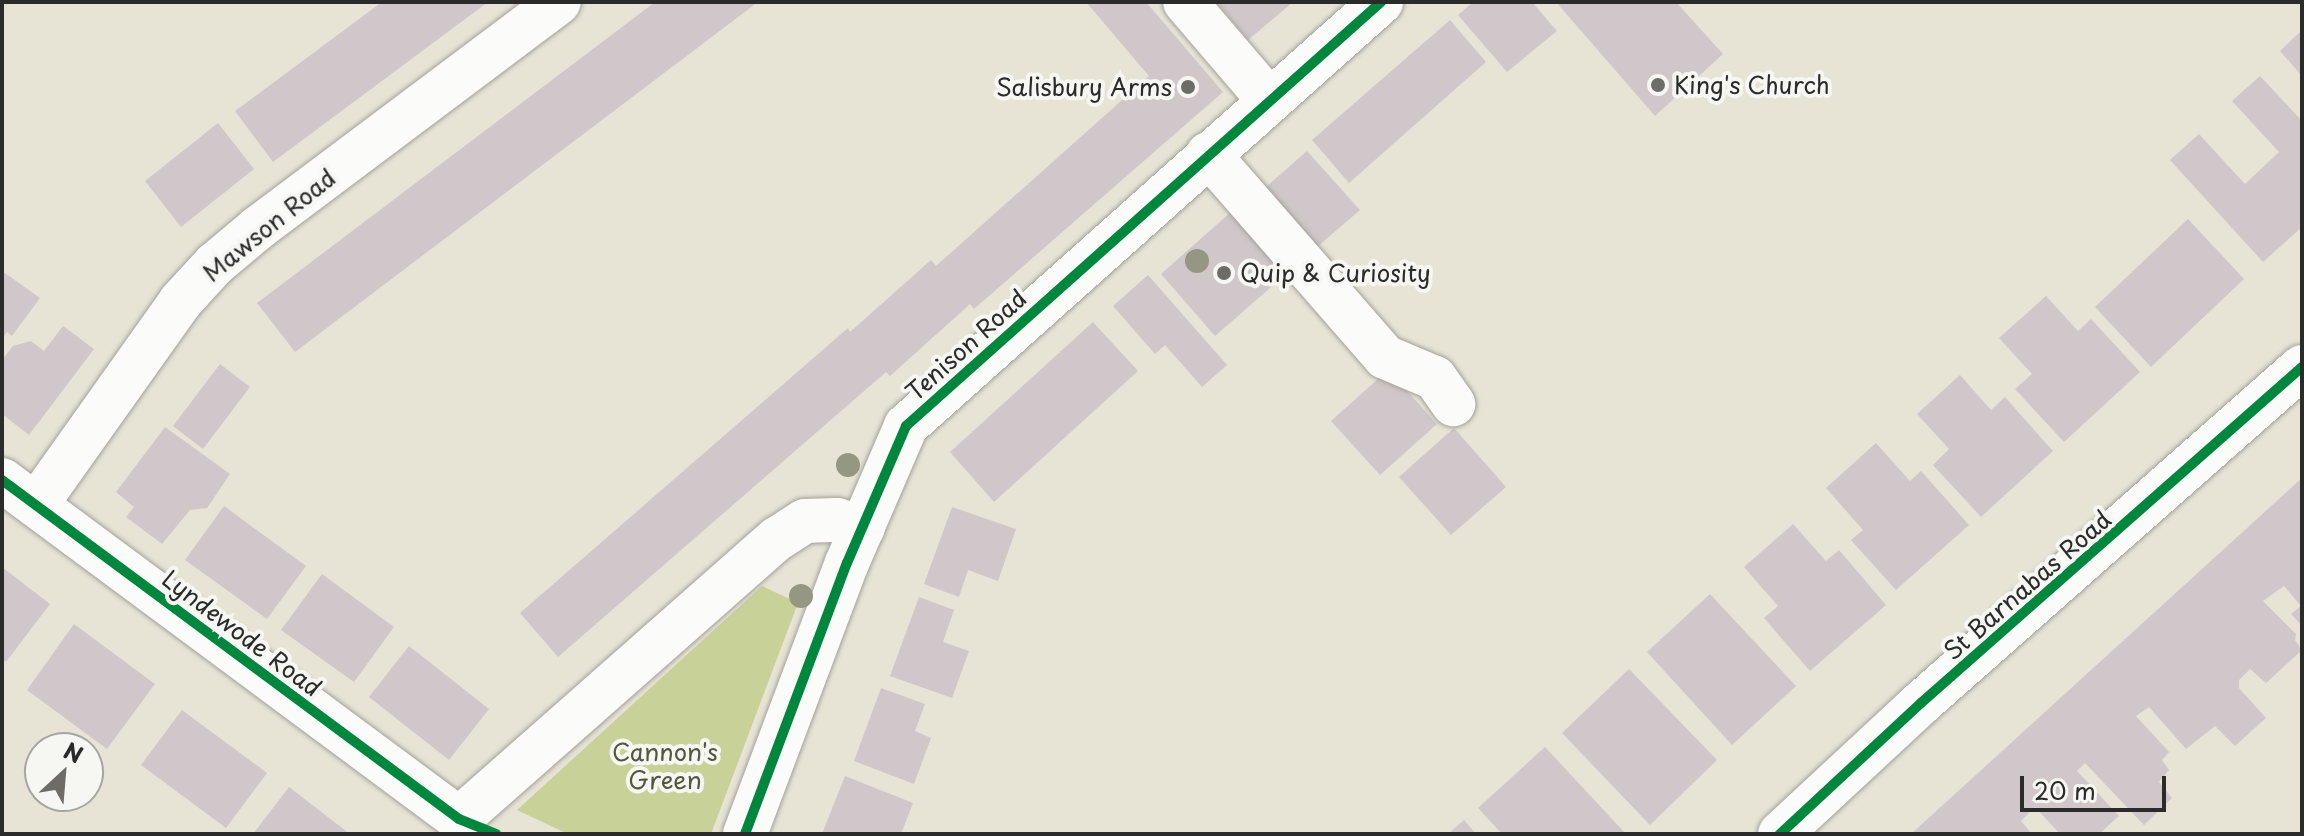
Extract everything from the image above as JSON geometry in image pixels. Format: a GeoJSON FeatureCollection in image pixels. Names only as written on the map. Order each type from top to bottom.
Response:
{"type":"FeatureCollection","features":[{"type":"Feature","properties":{"kind":"street","name":"Mawson Road"},"geometry":{"type":"LineString","coordinates":[[19,492],[215,264],[258,228],[559,2]]}},
{"type":"Feature","properties":{"kind":"street"},"geometry":{"type":"LineString","coordinates":[[1185,2],[1268,99]]}},
{"type":"Feature","properties":{"kind":"street","name":"Tenison Road"},"geometry":{"type":"LineString","coordinates":[[745,834],[863,528],[906,426],[1268,99],[1381,2]]}},
{"type":"Feature","properties":{"kind":"street"},"geometry":{"type":"LineString","coordinates":[[1208,154],[1385,357],[1435,378],[1453,404]]}},
{"type":"Feature","properties":{"kind":"street","name":"St Barnabas Road"},"geometry":{"type":"LineString","coordinates":[[1780,834],[1921,703],[2302,367]]}},
{"type":"Feature","properties":{"kind":"street","name":"Lyndewode Road"},"geometry":{"type":"LineString","coordinates":[[19,492],[459,819],[777,539],[805,521],[837,520],[863,528]]}},
{"type":"Feature","properties":{"kind":"green space","name":"Cannon's Green"},"geometry":{"type":"Polygon","coordinates":[[[762,586],[798,603],[711,834],[568,834],[517,810],[762,586]]]}},
{"type":"Feature","properties":{"kind":"building"},"geometry":{"type":"Polygon","coordinates":[[[382,2],[488,2],[273,162],[235,111],[382,2]]]}},
{"type":"Feature","properties":{"kind":"building"},"geometry":{"type":"Polygon","coordinates":[[[655,2],[758,2],[295,352],[257,303],[655,2]]]}},
{"type":"Feature","properties":{"kind":"building"},"geometry":{"type":"Polygon","coordinates":[[[1086,2],[1146,2],[1223,92],[974,309],[970,304],[890,376],[886,372],[558,657],[520,613],[848,328],[850,332],[931,260],[936,266],[1149,76],[1086,2]]]}},
{"type":"Feature","properties":{"kind":"building"},"geometry":{"type":"Polygon","coordinates":[[[1216,2],[1293,2],[1248,40],[1216,2]]]}},
{"type":"Feature","properties":{"kind":"building"},"geometry":{"type":"Polygon","coordinates":[[[1473,2],[1532,2],[1557,31],[1507,72],[1458,15],[1473,2]]]}},
{"type":"Feature","properties":{"kind":"building","name":"King's Church"},"geometry":{"type":"Polygon","coordinates":[[[1556,2],[1676,2],[1723,54],[1655,116],[1556,2]]]}},
{"type":"Feature","properties":{"kind":"building"},"geometry":{"type":"Polygon","coordinates":[[[1450,20],[1486,62],[1349,183],[1312,140],[1450,20]]]}},
{"type":"Feature","properties":{"kind":"building"},"geometry":{"type":"Polygon","coordinates":[[[2302,30],[2302,76],[2280,51],[2302,30]]]}},
{"type":"Feature","properties":{"kind":"building"},"geometry":{"type":"Polygon","coordinates":[[[2260,76],[2302,121],[2302,227],[2263,262],[2170,160],[2199,134],[2245,184],[2279,152],[2232,101],[2260,76]]]}},
{"type":"Feature","properties":{"kind":"building"},"geometry":{"type":"Polygon","coordinates":[[[218,123],[254,169],[181,227],[145,181],[218,123]]]}},
{"type":"Feature","properties":{"kind":"building"},"geometry":{"type":"Polygon","coordinates":[[[1307,151],[1360,210],[1317,247],[1265,188],[1307,151]]]}},
{"type":"Feature","properties":{"kind":"building","name":"Quip & Curiosity"},"geometry":{"type":"Polygon","coordinates":[[[1232,211],[1287,273],[1215,336],[1161,274],[1232,211]]]}},
{"type":"Feature","properties":{"kind":"building"},"geometry":{"type":"Polygon","coordinates":[[[2188,219],[2244,279],[2151,367],[2095,307],[2188,219]]]}},
{"type":"Feature","properties":{"kind":"building"},"geometry":{"type":"Polygon","coordinates":[[[2,271],[40,298],[12,336],[7,332],[2,339],[2,271]]]}},
{"type":"Feature","properties":{"kind":"building"},"geometry":{"type":"Polygon","coordinates":[[[1148,275],[1227,365],[1202,387],[1165,345],[1155,354],[1113,306],[1148,275]]]}},
{"type":"Feature","properties":{"kind":"building"},"geometry":{"type":"Polygon","coordinates":[[[2046,296],[2078,331],[2091,319],[2140,372],[2064,442],[2015,389],[2032,374],[1999,338],[2046,296]]]}},
{"type":"Feature","properties":{"kind":"building"},"geometry":{"type":"Polygon","coordinates":[[[1093,322],[1138,371],[994,502],[950,452],[1093,322]]]}},
{"type":"Feature","properties":{"kind":"building"},"geometry":{"type":"Polygon","coordinates":[[[63,326],[94,349],[29,435],[2,414],[2,360],[13,346],[31,341],[44,351],[63,326]]]}},
{"type":"Feature","properties":{"kind":"building"},"geometry":{"type":"Polygon","coordinates":[[[220,364],[250,387],[203,449],[173,426],[220,364]]]}},
{"type":"Feature","properties":{"kind":"building"},"geometry":{"type":"Polygon","coordinates":[[[1388,370],[1437,424],[1380,475],[1331,421],[1388,370]]]}},
{"type":"Feature","properties":{"kind":"building"},"geometry":{"type":"Polygon","coordinates":[[[1960,375],[1991,410],[2005,397],[2053,451],[1981,517],[1933,465],[1949,449],[1917,414],[1960,375]]]}},
{"type":"Feature","properties":{"kind":"building"},"geometry":{"type":"Polygon","coordinates":[[[165,427],[230,474],[207,508],[190,510],[162,544],[126,517],[134,507],[116,492],[165,427]]]}},
{"type":"Feature","properties":{"kind":"building"},"geometry":{"type":"Polygon","coordinates":[[[1454,428],[1506,487],[1451,535],[1399,477],[1454,428]]]}},
{"type":"Feature","properties":{"kind":"building"},"geometry":{"type":"Polygon","coordinates":[[[1876,443],[1910,481],[1921,471],[1969,525],[1896,590],[1851,540],[1863,530],[1826,488],[1876,443]]]}},
{"type":"Feature","properties":{"kind":"building"},"geometry":{"type":"Polygon","coordinates":[[[2302,478],[2302,626],[2291,614],[2301,606],[2284,586],[2263,601],[2296,634],[2295,640],[2302,650],[2266,683],[2250,669],[2239,680],[2239,688],[2266,718],[2235,746],[2215,726],[2186,749],[2149,707],[2136,716],[2169,752],[2162,760],[2169,770],[2159,782],[2172,798],[2144,825],[2085,763],[2077,771],[2119,816],[2099,834],[2060,834],[2035,807],[2021,821],[2032,834],[1911,834],[2302,478]]]}},
{"type":"Feature","properties":{"kind":"building"},"geometry":{"type":"Polygon","coordinates":[[[224,506],[306,566],[267,619],[185,560],[224,506]]]}},
{"type":"Feature","properties":{"kind":"building"},"geometry":{"type":"Polygon","coordinates":[[[952,507],[1016,529],[998,581],[968,570],[959,597],[924,584],[952,507]]]}},
{"type":"Feature","properties":{"kind":"building"},"geometry":{"type":"Polygon","coordinates":[[[1793,524],[1826,561],[1839,550],[1886,605],[1810,671],[1764,618],[1778,606],[1744,567],[1793,524]]]}},
{"type":"Feature","properties":{"kind":"building"},"geometry":{"type":"Polygon","coordinates":[[[2,567],[50,604],[6,662],[2,659],[2,567]]]}},
{"type":"Feature","properties":{"kind":"building"},"geometry":{"type":"Polygon","coordinates":[[[322,574],[394,627],[354,682],[281,630],[322,574]]]}},
{"type":"Feature","properties":{"kind":"building"},"geometry":{"type":"Polygon","coordinates":[[[1710,594],[1796,686],[1732,745],[1647,652],[1710,594]]]}},
{"type":"Feature","properties":{"kind":"building"},"geometry":{"type":"Polygon","coordinates":[[[919,597],[954,610],[943,642],[969,651],[952,698],[890,676],[919,597]]]}},
{"type":"Feature","properties":{"kind":"building"},"geometry":{"type":"Polygon","coordinates":[[[74,624],[155,684],[107,749],[104,747],[104,732],[84,732],[27,690],[74,624]]]}},
{"type":"Feature","properties":{"kind":"building"},"geometry":{"type":"Polygon","coordinates":[[[409,646],[489,709],[449,760],[369,697],[409,646]]]}},
{"type":"Feature","properties":{"kind":"building"},"geometry":{"type":"Polygon","coordinates":[[[1629,669],[1717,760],[1650,825],[1562,733],[1629,669]]]}},
{"type":"Feature","properties":{"kind":"building"},"geometry":{"type":"Polygon","coordinates":[[[881,688],[925,704],[915,731],[931,738],[914,784],[854,761],[881,688]]]}},
{"type":"Feature","properties":{"kind":"building"},"geometry":{"type":"Polygon","coordinates":[[[182,710],[267,773],[226,828],[141,765],[182,710]]]}},
{"type":"Feature","properties":{"kind":"building"},"geometry":{"type":"Polygon","coordinates":[[[1545,747],[1626,834],[1502,834],[1478,808],[1545,747]]]}},
{"type":"Feature","properties":{"kind":"building"},"geometry":{"type":"Polygon","coordinates":[[[845,776],[913,803],[901,834],[822,834],[845,776]]]}},
{"type":"Feature","properties":{"kind":"building"},"geometry":{"type":"Polygon","coordinates":[[[289,787],[333,821],[350,834],[253,834],[289,787]]]}},
{"type":"Feature","properties":{"kind":"building"},"geometry":{"type":"Polygon","coordinates":[[[1464,820],[1476,834],[1448,834],[1464,820]]]}},
{"type":"Feature","properties":{"kind":"cycle path"},"geometry":{"type":"LineString","coordinates":[[745,834],[847,563],[906,426],[1381,2]]}},
{"type":"Feature","properties":{"kind":"cycle path"},"geometry":{"type":"LineString","coordinates":[[1780,834],[1921,703],[2302,367]]}},
{"type":"Feature","properties":{"kind":"cycle path"},"geometry":{"type":"LineString","coordinates":[[2,480],[459,819],[496,834]]}},
{"type":"Feature","properties":{"kind":"place","name":"King's Church"},"geometry":{"type":"Point","coordinates":[1658,85]}},
{"type":"Feature","properties":{"kind":"place","name":"Salisbury Arms"},"geometry":{"type":"Point","coordinates":[1188,87]}},
{"type":"Feature","properties":{"kind":"place","name":"Quip & Curiosity"},"geometry":{"type":"Point","coordinates":[1224,273]}}]}
